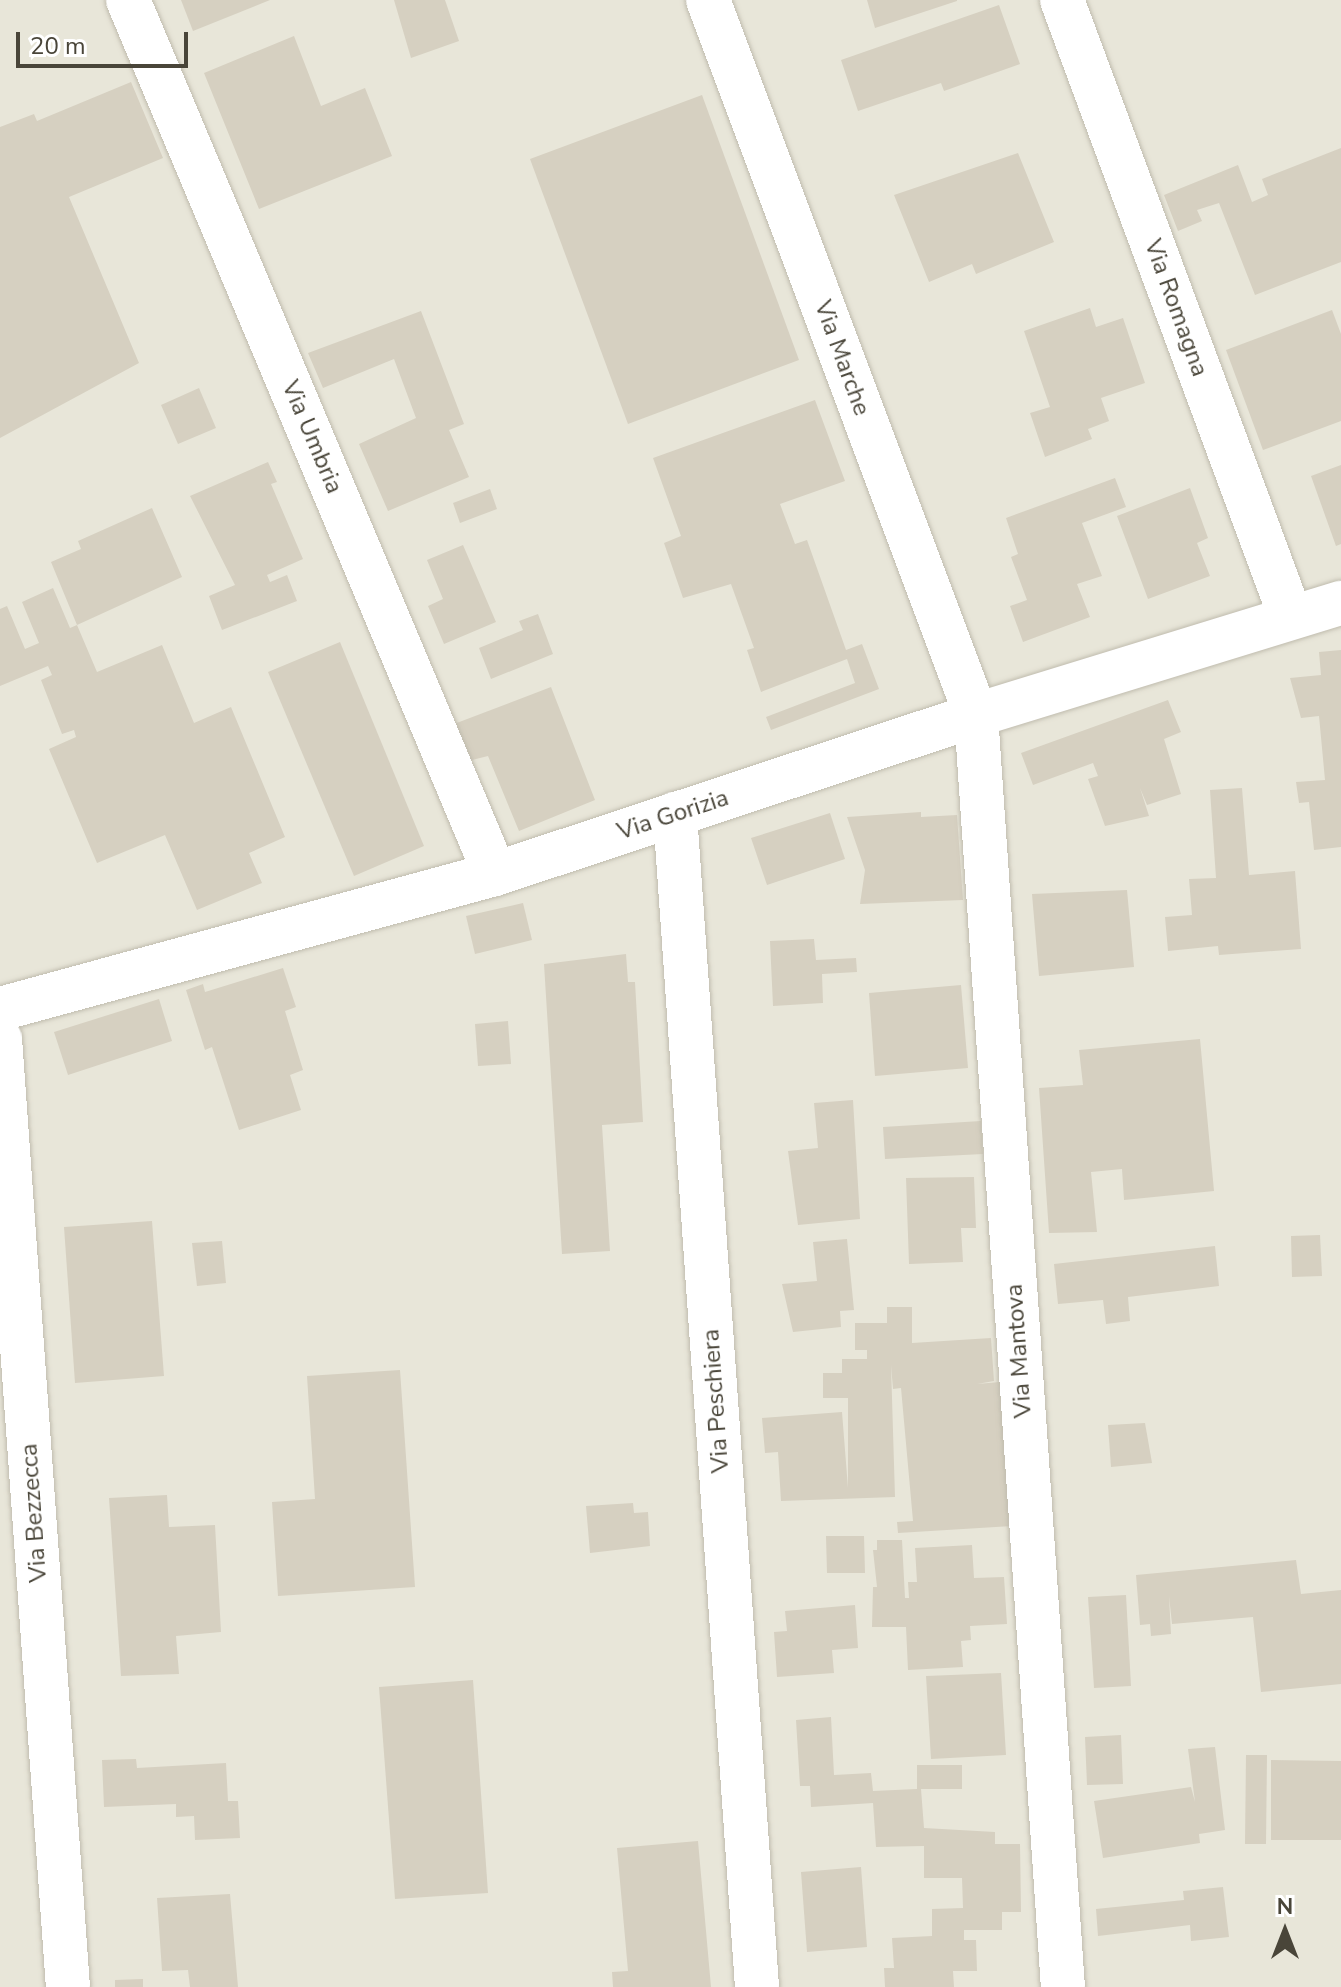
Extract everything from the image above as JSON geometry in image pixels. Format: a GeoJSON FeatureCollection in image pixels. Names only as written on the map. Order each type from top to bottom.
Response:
{"type":"FeatureCollection","features":[{"type":"Feature","properties":{"kind":"street","name":"Via Umbria"},"geometry":{"type":"LineString","coordinates":[[128,0],[495,874]]}},
{"type":"Feature","properties":{"kind":"street","name":"Via Marche"},"geometry":{"type":"LineString","coordinates":[[708,0],[976,715]]}},
{"type":"Feature","properties":{"kind":"street","name":"Via Romagna"},"geometry":{"type":"LineString","coordinates":[[1062,0],[1290,615]]}},
{"type":"Feature","properties":{"kind":"street","name":"Via Gorizia"},"geometry":{"type":"LineString","coordinates":[[0,1009],[495,874],[976,715],[1290,615],[1341,603]]}},
{"type":"Feature","properties":{"kind":"street","name":"Via Mantova"},"geometry":{"type":"LineString","coordinates":[[976,715],[1063,1987]]}},
{"type":"Feature","properties":{"kind":"street","name":"Via Peschiera"},"geometry":{"type":"LineString","coordinates":[[675,814],[757,1987]]}},
{"type":"Feature","properties":{"kind":"street","name":"Via Bezzecca"},"geometry":{"type":"LineString","coordinates":[[0,1039],[68,1987]]}},
{"type":"Feature","properties":{"kind":"shaded area"},"geometry":{"type":"Polygon","coordinates":[[[0,0],[1341,0],[1341,1987],[0,1987],[0,0]]]}},
{"type":"Feature","properties":{"kind":"building"},"geometry":{"type":"Polygon","coordinates":[[[181,0],[270,0],[193,31],[181,0]]]}},
{"type":"Feature","properties":{"kind":"building"},"geometry":{"type":"Polygon","coordinates":[[[394,0],[445,0],[459,41],[411,58],[394,0]]]}},
{"type":"Feature","properties":{"kind":"building"},"geometry":{"type":"Polygon","coordinates":[[[867,0],[957,0],[957,1],[875,28],[867,0]]]}},
{"type":"Feature","properties":{"kind":"building"},"geometry":{"type":"Polygon","coordinates":[[[999,5],[1020,64],[944,91],[941,83],[858,111],[841,60],[999,5]]]}},
{"type":"Feature","properties":{"kind":"building"},"geometry":{"type":"Polygon","coordinates":[[[294,36],[321,106],[365,88],[392,156],[259,209],[204,73],[294,36]]]}},
{"type":"Feature","properties":{"kind":"building"},"geometry":{"type":"Polygon","coordinates":[[[131,82],[163,158],[69,197],[139,363],[0,438],[0,127],[34,114],[37,121],[131,82]]]}},
{"type":"Feature","properties":{"kind":"building"},"geometry":{"type":"Polygon","coordinates":[[[702,95],[799,360],[628,424],[530,159],[702,95]]]}},
{"type":"Feature","properties":{"kind":"building"},"geometry":{"type":"Polygon","coordinates":[[[1341,148],[1341,262],[1255,295],[1219,203],[1197,210],[1202,221],[1178,231],[1164,195],[1238,165],[1252,202],[1268,195],[1262,179],[1341,148]]]}},
{"type":"Feature","properties":{"kind":"building"},"geometry":{"type":"Polygon","coordinates":[[[1018,153],[1054,242],[976,274],[972,264],[929,282],[894,195],[1018,153]]]}},
{"type":"Feature","properties":{"kind":"building"},"geometry":{"type":"Polygon","coordinates":[[[1090,308],[1096,327],[1123,318],[1145,383],[1101,398],[1109,421],[1088,429],[1092,439],[1045,457],[1030,413],[1050,407],[1024,331],[1090,308]]]}},
{"type":"Feature","properties":{"kind":"building"},"geometry":{"type":"Polygon","coordinates":[[[1332,310],[1341,334],[1341,421],[1263,450],[1226,350],[1332,310]]]}},
{"type":"Feature","properties":{"kind":"building"},"geometry":{"type":"Polygon","coordinates":[[[421,311],[464,424],[449,430],[469,477],[388,511],[359,444],[416,418],[394,359],[323,388],[308,353],[421,311]]]}},
{"type":"Feature","properties":{"kind":"building"},"geometry":{"type":"Polygon","coordinates":[[[199,388],[216,428],[178,444],[161,405],[199,388]]]}},
{"type":"Feature","properties":{"kind":"building"},"geometry":{"type":"Polygon","coordinates":[[[815,400],[845,481],[780,504],[795,544],[807,540],[846,650],[862,644],[879,689],[771,730],[766,717],[855,683],[847,659],[761,692],[747,650],[754,648],[731,584],[683,598],[664,543],[681,536],[653,458],[815,400]]]}},
{"type":"Feature","properties":{"kind":"building"},"geometry":{"type":"Polygon","coordinates":[[[268,462],[277,482],[271,484],[303,559],[267,575],[270,582],[287,575],[297,601],[222,630],[209,596],[235,585],[190,496],[268,462]]]}},
{"type":"Feature","properties":{"kind":"building"},"geometry":{"type":"Polygon","coordinates":[[[1341,465],[1341,544],[1336,546],[1311,476],[1341,465]]]}},
{"type":"Feature","properties":{"kind":"building"},"geometry":{"type":"Polygon","coordinates":[[[1115,478],[1126,507],[1082,523],[1102,576],[1077,584],[1090,617],[1023,642],[1010,606],[1027,600],[1011,557],[1018,554],[1006,518],[1115,478]]]}},
{"type":"Feature","properties":{"kind":"building"},"geometry":{"type":"Polygon","coordinates":[[[1190,488],[1208,538],[1197,543],[1210,576],[1148,599],[1117,516],[1190,488]]]}},
{"type":"Feature","properties":{"kind":"building"},"geometry":{"type":"Polygon","coordinates":[[[490,489],[497,509],[460,523],[453,503],[490,489]]]}},
{"type":"Feature","properties":{"kind":"building"},"geometry":{"type":"Polygon","coordinates":[[[152,508],[182,577],[77,625],[51,562],[81,549],[78,541],[152,508]]]}},
{"type":"Feature","properties":{"kind":"building"},"geometry":{"type":"Polygon","coordinates":[[[463,545],[496,622],[444,644],[428,606],[443,599],[427,560],[463,545]]]}},
{"type":"Feature","properties":{"kind":"building"},"geometry":{"type":"Polygon","coordinates":[[[53,588],[70,628],[77,625],[97,672],[162,645],[194,723],[231,707],[285,837],[249,853],[262,883],[197,910],[165,835],[97,863],[49,749],[76,737],[74,730],[62,734],[41,680],[52,675],[48,666],[0,686],[0,609],[7,606],[25,649],[39,643],[22,602],[53,588]]]}},
{"type":"Feature","properties":{"kind":"building"},"geometry":{"type":"Polygon","coordinates":[[[538,614],[553,654],[491,679],[479,648],[523,630],[519,621],[538,614]]]}},
{"type":"Feature","properties":{"kind":"building"},"geometry":{"type":"Polygon","coordinates":[[[340,642],[424,846],[354,876],[268,672],[340,642]]]}},
{"type":"Feature","properties":{"kind":"building"},"geometry":{"type":"Polygon","coordinates":[[[1341,650],[1341,847],[1314,850],[1309,802],[1299,803],[1296,782],[1325,780],[1319,716],[1301,718],[1290,678],[1321,675],[1319,652],[1341,650]]]}},
{"type":"Feature","properties":{"kind":"building"},"geometry":{"type":"Polygon","coordinates":[[[551,687],[595,800],[519,831],[488,756],[468,761],[454,724],[551,687]]]}},
{"type":"Feature","properties":{"kind":"building"},"geometry":{"type":"Polygon","coordinates":[[[1168,700],[1181,732],[1164,739],[1181,794],[1147,805],[1140,788],[1149,816],[1105,826],[1088,779],[1098,776],[1093,763],[1033,785],[1021,753],[1168,700]]]}},
{"type":"Feature","properties":{"kind":"building"},"geometry":{"type":"Polygon","coordinates":[[[1242,788],[1249,875],[1295,871],[1301,949],[1219,955],[1218,946],[1168,951],[1165,917],[1192,915],[1189,879],[1216,878],[1210,790],[1242,788]]]}},
{"type":"Feature","properties":{"kind":"building"},"geometry":{"type":"Polygon","coordinates":[[[921,812],[921,817],[957,815],[963,900],[860,904],[865,870],[847,817],[921,812]]]}},
{"type":"Feature","properties":{"kind":"building"},"geometry":{"type":"Polygon","coordinates":[[[830,813],[845,859],[767,885],[751,838],[830,813]]]}},
{"type":"Feature","properties":{"kind":"building"},"geometry":{"type":"Polygon","coordinates":[[[1127,890],[1134,967],[1039,976],[1032,894],[1127,890]]]}},
{"type":"Feature","properties":{"kind":"building"},"geometry":{"type":"Polygon","coordinates":[[[523,903],[532,940],[475,954],[466,916],[523,903]]]}},
{"type":"Feature","properties":{"kind":"building"},"geometry":{"type":"Polygon","coordinates":[[[814,939],[816,960],[856,958],[857,972],[822,974],[823,1003],[773,1006],[770,941],[814,939]]]}},
{"type":"Feature","properties":{"kind":"building"},"geometry":{"type":"Polygon","coordinates":[[[626,954],[628,982],[635,982],[643,1122],[602,1125],[610,1251],[562,1254],[544,964],[626,954]]]}},
{"type":"Feature","properties":{"kind":"building"},"geometry":{"type":"Polygon","coordinates":[[[283,968],[296,1007],[285,1011],[303,1070],[290,1075],[301,1110],[239,1130],[212,1047],[205,1050],[186,990],[203,984],[205,992],[283,968]]]}},
{"type":"Feature","properties":{"kind":"building"},"geometry":{"type":"Polygon","coordinates":[[[961,985],[968,1068],[875,1076],[869,993],[961,985]]]}},
{"type":"Feature","properties":{"kind":"building"},"geometry":{"type":"Polygon","coordinates":[[[159,999],[172,1041],[68,1075],[54,1032],[159,999]]]}},
{"type":"Feature","properties":{"kind":"building"},"geometry":{"type":"Polygon","coordinates":[[[508,1021],[511,1064],[478,1066],[475,1024],[508,1021]]]}},
{"type":"Feature","properties":{"kind":"building"},"geometry":{"type":"Polygon","coordinates":[[[1200,1039],[1214,1191],[1124,1200],[1122,1169],[1091,1172],[1097,1232],[1049,1233],[1039,1088],[1083,1085],[1079,1050],[1200,1039]]]}},
{"type":"Feature","properties":{"kind":"building"},"geometry":{"type":"Polygon","coordinates":[[[853,1100],[860,1219],[798,1225],[788,1151],[818,1148],[814,1103],[853,1100]]]}},
{"type":"Feature","properties":{"kind":"building"},"geometry":{"type":"Polygon","coordinates":[[[981,1121],[983,1154],[885,1159],[883,1127],[981,1121]]]}},
{"type":"Feature","properties":{"kind":"building"},"geometry":{"type":"Polygon","coordinates":[[[974,1177],[976,1228],[961,1228],[963,1262],[909,1264],[906,1178],[974,1177]]]}},
{"type":"Feature","properties":{"kind":"building"},"geometry":{"type":"Polygon","coordinates":[[[152,1221],[164,1376],[75,1383],[64,1227],[152,1221]]]}},
{"type":"Feature","properties":{"kind":"building"},"geometry":{"type":"Polygon","coordinates":[[[1320,1235],[1322,1276],[1292,1277],[1291,1236],[1320,1235]]]}},
{"type":"Feature","properties":{"kind":"building"},"geometry":{"type":"Polygon","coordinates":[[[847,1239],[854,1310],[840,1311],[841,1327],[793,1332],[782,1284],[817,1281],[813,1242],[847,1239]]]}},
{"type":"Feature","properties":{"kind":"building"},"geometry":{"type":"Polygon","coordinates":[[[222,1241],[226,1283],[197,1286],[192,1243],[222,1241]]]}},
{"type":"Feature","properties":{"kind":"building"},"geometry":{"type":"Polygon","coordinates":[[[1215,1246],[1219,1286],[1128,1297],[1130,1321],[1106,1324],[1103,1300],[1058,1304],[1054,1264],[1215,1246]]]}},
{"type":"Feature","properties":{"kind":"building"},"geometry":{"type":"Polygon","coordinates":[[[887,1307],[912,1307],[912,1343],[991,1338],[994,1381],[977,1384],[1000,1382],[1012,1526],[898,1533],[897,1522],[913,1521],[901,1388],[893,1389],[891,1365],[895,1497],[781,1501],[778,1452],[765,1453],[762,1418],[842,1412],[848,1488],[848,1398],[823,1398],[823,1373],[842,1373],[842,1359],[867,1359],[867,1350],[855,1350],[855,1323],[887,1323],[887,1307]]]}},
{"type":"Feature","properties":{"kind":"building"},"geometry":{"type":"Polygon","coordinates":[[[400,1370],[415,1587],[278,1596],[272,1502],[315,1499],[307,1376],[400,1370]]]}},
{"type":"Feature","properties":{"kind":"building"},"geometry":{"type":"Polygon","coordinates":[[[1145,1423],[1152,1463],[1111,1467],[1108,1425],[1145,1423]]]}},
{"type":"Feature","properties":{"kind":"building"},"geometry":{"type":"Polygon","coordinates":[[[167,1495],[169,1527],[215,1525],[221,1632],[176,1636],[179,1674],[121,1676],[109,1498],[167,1495]]]}},
{"type":"Feature","properties":{"kind":"building"},"geometry":{"type":"Polygon","coordinates":[[[633,1503],[634,1513],[648,1512],[650,1546],[590,1553],[586,1506],[633,1503]]]}},
{"type":"Feature","properties":{"kind":"building"},"geometry":{"type":"Polygon","coordinates":[[[826,1536],[864,1536],[865,1573],[827,1573],[826,1536]]]}},
{"type":"Feature","properties":{"kind":"building"},"geometry":{"type":"Polygon","coordinates":[[[877,1540],[902,1540],[905,1598],[909,1598],[908,1582],[917,1582],[915,1548],[972,1545],[974,1578],[1004,1577],[1007,1624],[970,1626],[971,1640],[961,1641],[963,1667],[908,1670],[906,1627],[872,1627],[873,1587],[877,1587],[873,1550],[877,1550],[877,1540]]]}},
{"type":"Feature","properties":{"kind":"building"},"geometry":{"type":"Polygon","coordinates":[[[1296,1560],[1301,1594],[1341,1590],[1341,1684],[1261,1692],[1253,1617],[1172,1624],[1169,1596],[1171,1634],[1151,1636],[1150,1624],[1140,1625],[1136,1575],[1296,1560]]]}},
{"type":"Feature","properties":{"kind":"building"},"geometry":{"type":"Polygon","coordinates":[[[1126,1595],[1131,1686],[1094,1688],[1088,1597],[1126,1595]]]}},
{"type":"Feature","properties":{"kind":"building"},"geometry":{"type":"Polygon","coordinates":[[[855,1605],[858,1648],[832,1650],[834,1673],[777,1677],[774,1632],[787,1631],[785,1611],[855,1605]]]}},
{"type":"Feature","properties":{"kind":"building"},"geometry":{"type":"Polygon","coordinates":[[[1001,1673],[1006,1755],[931,1759],[926,1676],[1001,1673]]]}},
{"type":"Feature","properties":{"kind":"building"},"geometry":{"type":"Polygon","coordinates":[[[473,1680],[488,1893],[395,1899],[379,1687],[473,1680]]]}},
{"type":"Feature","properties":{"kind":"building"},"geometry":{"type":"Polygon","coordinates":[[[831,1717],[834,1775],[871,1773],[873,1791],[917,1789],[917,1765],[962,1765],[962,1789],[921,1789],[924,1828],[995,1832],[995,1844],[1020,1844],[1021,1912],[1002,1912],[1002,1930],[964,1930],[964,1940],[976,1940],[977,1971],[953,1971],[954,1987],[885,1987],[884,1968],[894,1968],[892,1938],[932,1936],[932,1909],[963,1908],[962,1878],[924,1878],[924,1846],[876,1847],[873,1803],[811,1807],[810,1786],[800,1786],[796,1720],[831,1717]]]}},
{"type":"Feature","properties":{"kind":"building"},"geometry":{"type":"Polygon","coordinates":[[[1121,1735],[1123,1784],[1087,1785],[1085,1737],[1121,1735]]]}},
{"type":"Feature","properties":{"kind":"building"},"geometry":{"type":"Polygon","coordinates":[[[1215,1747],[1225,1830],[1199,1834],[1200,1843],[1103,1858],[1094,1801],[1191,1787],[1195,1802],[1188,1749],[1215,1747]]]}},
{"type":"Feature","properties":{"kind":"building"},"geometry":{"type":"Polygon","coordinates":[[[1246,1755],[1267,1755],[1266,1844],[1245,1844],[1246,1755]]]}},
{"type":"Feature","properties":{"kind":"building"},"geometry":{"type":"Polygon","coordinates":[[[136,1759],[137,1768],[226,1763],[228,1801],[238,1801],[240,1838],[195,1840],[194,1816],[176,1817],[176,1804],[104,1807],[102,1760],[136,1759]]]}},
{"type":"Feature","properties":{"kind":"building"},"geometry":{"type":"Polygon","coordinates":[[[1271,1760],[1341,1761],[1341,1840],[1271,1840],[1271,1760]]]}},
{"type":"Feature","properties":{"kind":"building"},"geometry":{"type":"Polygon","coordinates":[[[698,1841],[711,1987],[613,1987],[612,1972],[628,1971],[617,1848],[698,1841]]]}},
{"type":"Feature","properties":{"kind":"building"},"geometry":{"type":"Polygon","coordinates":[[[861,1867],[867,1947],[807,1952],[801,1872],[861,1867]]]}},
{"type":"Feature","properties":{"kind":"building"},"geometry":{"type":"Polygon","coordinates":[[[1223,1887],[1229,1937],[1191,1941],[1190,1925],[1098,1936],[1096,1909],[1184,1900],[1183,1891],[1223,1887]]]}},
{"type":"Feature","properties":{"kind":"building"},"geometry":{"type":"Polygon","coordinates":[[[230,1894],[238,1987],[190,1987],[188,1970],[162,1971],[157,1898],[230,1894]]]}},
{"type":"Feature","properties":{"kind":"building"},"geometry":{"type":"Polygon","coordinates":[[[143,1979],[143,1987],[115,1987],[115,1980],[143,1979]]]}}]}
